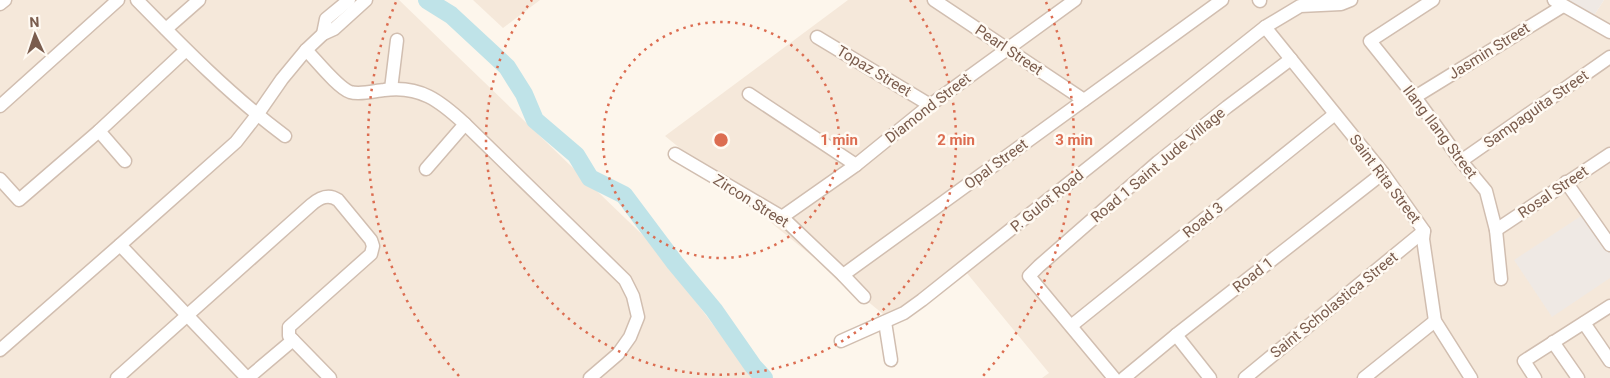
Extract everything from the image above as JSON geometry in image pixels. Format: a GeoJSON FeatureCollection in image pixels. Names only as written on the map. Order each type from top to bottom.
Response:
{"type":"FeatureCollection","features":[{"type":"Feature","properties":{"kind":"street"},"geometry":{"type":"LineString","coordinates":[[0,4],[5,0]]}},
{"type":"Feature","properties":{"kind":"street"},"geometry":{"type":"LineString","coordinates":[[0,106],[118,0]]}},
{"type":"Feature","properties":{"kind":"street"},"geometry":{"type":"LineString","coordinates":[[137,0],[186,50],[257,115],[286,136]]}},
{"type":"Feature","properties":{"kind":"street"},"geometry":{"type":"LineString","coordinates":[[166,29],[199,0]]}},
{"type":"Feature","properties":{"kind":"street"},"geometry":{"type":"LineString","coordinates":[[323,34],[326,19],[349,0]]}},
{"type":"Feature","properties":{"kind":"street"},"geometry":{"type":"LineString","coordinates":[[0,350],[236,142],[282,79],[306,50],[323,34],[334,29],[366,0]]}},
{"type":"Feature","properties":{"kind":"street","name":"Pearl Street"},"geometry":{"type":"LineString","coordinates":[[934,0],[1084,100]]}},
{"type":"Feature","properties":{"kind":"street","name":"Diamond Street"},"geometry":{"type":"LineString","coordinates":[[782,217],[856,165],[930,106],[1075,0]]}},
{"type":"Feature","properties":{"kind":"street","name":"Opal Street"},"geometry":{"type":"LineString","coordinates":[[843,275],[1222,0]]}},
{"type":"Feature","properties":{"kind":"street","name":"P. Gulot Road"},"geometry":{"type":"LineString","coordinates":[[841,341],[904,313],[922,300],[1265,27],[1300,6],[1341,4],[1351,0]]}},
{"type":"Feature","properties":{"kind":"street","name":"Ilang Ilang Street"},"geometry":{"type":"LineString","coordinates":[[1433,0],[1370,41],[1486,191],[1496,230],[1501,279]]}},
{"type":"Feature","properties":{"kind":"street"},"geometry":{"type":"LineString","coordinates":[[1559,3],[1610,32]]}},
{"type":"Feature","properties":{"kind":"street","name":"Jasmin Street"},"geometry":{"type":"LineString","coordinates":[[1415,97],[1559,3]]}},
{"type":"Feature","properties":{"kind":"street","name":"Saint Rita Street"},"geometry":{"type":"LineString","coordinates":[[1265,27],[1383,173],[1424,231],[1423,239],[1435,321],[1471,378]]}},
{"type":"Feature","properties":{"kind":"street","name":"Topaz Street"},"geometry":{"type":"LineString","coordinates":[[817,37],[930,106]]}},
{"type":"Feature","properties":{"kind":"street"},"geometry":{"type":"LineString","coordinates":[[391,89],[397,40]]}},
{"type":"Feature","properties":{"kind":"street"},"geometry":{"type":"LineString","coordinates":[[0,178],[20,200],[99,131],[186,50]]}},
{"type":"Feature","properties":{"kind":"street"},"geometry":{"type":"LineString","coordinates":[[306,50],[348,92],[408,89],[438,100],[625,280],[633,296],[638,317],[630,337],[618,354],[590,378]]}},
{"type":"Feature","properties":{"kind":"street","name":"Sampaguita Street"},"geometry":{"type":"LineString","coordinates":[[1461,161],[1610,57]]}},
{"type":"Feature","properties":{"kind":"street","name":"Road 1 Saint Jude Village"},"geometry":{"type":"LineString","coordinates":[[1071,326],[1029,276],[1158,162],[1291,59]]}},
{"type":"Feature","properties":{"kind":"street"},"geometry":{"type":"LineString","coordinates":[[749,94],[856,165]]}},
{"type":"Feature","properties":{"kind":"street","name":"Road 3"},"geometry":{"type":"LineString","coordinates":[[1071,326],[1335,114]]}},
{"type":"Feature","properties":{"kind":"street"},"geometry":{"type":"LineString","coordinates":[[426,169],[465,124]]}},
{"type":"Feature","properties":{"kind":"street"},"geometry":{"type":"LineString","coordinates":[[99,131],[125,161]]}},
{"type":"Feature","properties":{"kind":"street","name":"Zircon Street"},"geometry":{"type":"LineString","coordinates":[[675,154],[782,217],[864,297]]}},
{"type":"Feature","properties":{"kind":"street","name":"Rosal Street"},"geometry":{"type":"LineString","coordinates":[[1496,230],[1610,154]]}},
{"type":"Feature","properties":{"kind":"street","name":"Road 1"},"geometry":{"type":"LineString","coordinates":[[1124,378],[1176,334],[1383,173]]}},
{"type":"Feature","properties":{"kind":"street"},"geometry":{"type":"LineString","coordinates":[[1566,182],[1608,239]]}},
{"type":"Feature","properties":{"kind":"street"},"geometry":{"type":"LineString","coordinates":[[117,378],[319,198],[326,196],[338,200],[371,240],[372,250],[371,254],[289,327],[289,336],[330,378]]}},
{"type":"Feature","properties":{"kind":"street","name":"Saint Scholastica Street"},"geometry":{"type":"LineString","coordinates":[[1245,378],[1424,231]]}},
{"type":"Feature","properties":{"kind":"street"},"geometry":{"type":"LineString","coordinates":[[120,245],[248,378],[293,340]]}},
{"type":"Feature","properties":{"kind":"street"},"geometry":{"type":"LineString","coordinates":[[1535,378],[1524,361],[1610,306]]}},
{"type":"Feature","properties":{"kind":"street"},"geometry":{"type":"LineString","coordinates":[[1364,378],[1435,321]]}},
{"type":"Feature","properties":{"kind":"street"},"geometry":{"type":"LineString","coordinates":[[885,322],[891,360]]}},
{"type":"Feature","properties":{"kind":"street"},"geometry":{"type":"LineString","coordinates":[[1584,323],[1610,361]]}},
{"type":"Feature","properties":{"kind":"street"},"geometry":{"type":"LineString","coordinates":[[1071,326],[1114,378]]}},
{"type":"Feature","properties":{"kind":"street"},"geometry":{"type":"LineString","coordinates":[[1176,334],[1210,378]]}},
{"type":"Feature","properties":{"kind":"street"},"geometry":{"type":"LineString","coordinates":[[1553,342],[1578,378]]}},
{"type":"Feature","properties":{"kind":"shaded area"},"geometry":{"type":"Polygon","coordinates":[[[0,0],[399,0],[654,246],[753,378],[0,378],[0,0]]]}},
{"type":"Feature","properties":{"kind":"shaded area"},"geometry":{"type":"Polygon","coordinates":[[[473,0],[540,0],[503,28],[473,0]]]}},
{"type":"Feature","properties":{"kind":"shaded area"},"geometry":{"type":"Polygon","coordinates":[[[848,0],[1348,0],[1298,6],[975,255],[888,318],[665,136],[848,0]]]}},
{"type":"Feature","properties":{"kind":"shaded area"},"geometry":{"type":"Polygon","coordinates":[[[1358,0],[1561,0],[1591,20],[1604,0],[1610,0],[1610,378],[1042,378],[1049,373],[966,272],[1263,28],[1297,10],[1344,8],[1358,0]]]}},
{"type":"Feature","properties":{"kind":"shaded area"},"geometry":{"type":"Polygon","coordinates":[[[1561,0],[1604,0],[1591,20],[1561,0]]]}},
{"type":"Feature","properties":{"kind":"shaded area"},"geometry":{"type":"Polygon","coordinates":[[[1584,214],[1610,253],[1610,278],[1552,317],[1514,260],[1584,214]]]}},
{"type":"Feature","properties":{"kind":"waterway"},"geometry":{"type":"LineString","coordinates":[[427,0],[451,15],[507,67],[524,94],[535,120],[576,155],[590,178],[624,195],[675,263],[714,310],[753,366],[764,378]]}}]}
